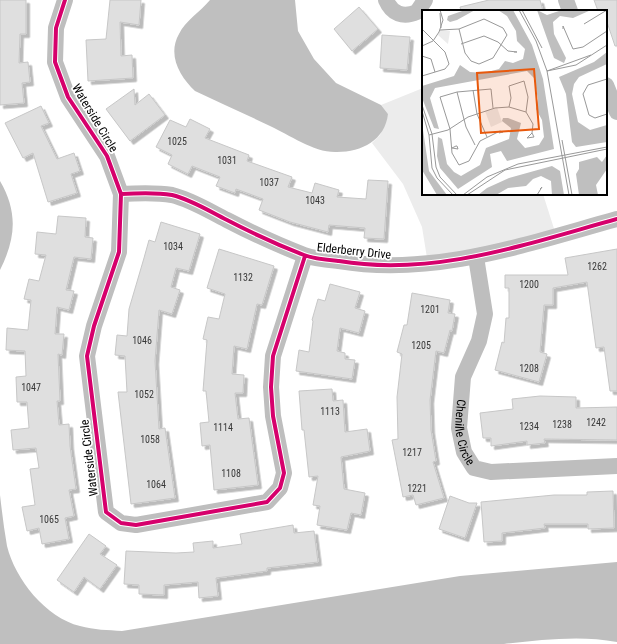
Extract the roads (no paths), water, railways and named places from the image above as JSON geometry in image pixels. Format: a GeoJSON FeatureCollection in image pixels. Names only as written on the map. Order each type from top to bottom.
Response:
{"type":"FeatureCollection","features":[{"type":"Feature","properties":{"kind":"street","name":"Waterside Circle"},"geometry":{"type":"LineString","coordinates":[[65,0],[56,28],[55,62],[68,97],[107,156],[121,194],[119,252],[94,326],[87,356],[106,512],[121,523],[136,525],[267,502],[280,488],[284,473],[273,416],[271,386],[273,356],[305,256]]}},
{"type":"Feature","properties":{"kind":"street"},"geometry":{"type":"LineString","coordinates":[[386,0],[393,11],[405,15],[417,12],[424,0]]}},
{"type":"Feature","properties":{"kind":"street"},"geometry":{"type":"LineString","coordinates":[[566,0],[570,10]]}},
{"type":"Feature","properties":{"kind":"street"},"geometry":{"type":"LineString","coordinates":[[607,87],[615,103],[617,112]]}},
{"type":"Feature","properties":{"kind":"street","name":"Elderberry Drive"},"geometry":{"type":"LineString","coordinates":[[121,194],[155,192],[190,201],[246,230],[305,256],[355,264],[386,266],[448,262],[476,257],[617,219]]}},
{"type":"Feature","properties":{"kind":"street","name":"Chenille Circle"},"geometry":{"type":"LineString","coordinates":[[476,257],[485,314],[479,341],[463,377],[459,428],[464,452],[474,468],[491,472],[617,466]]}}]}
